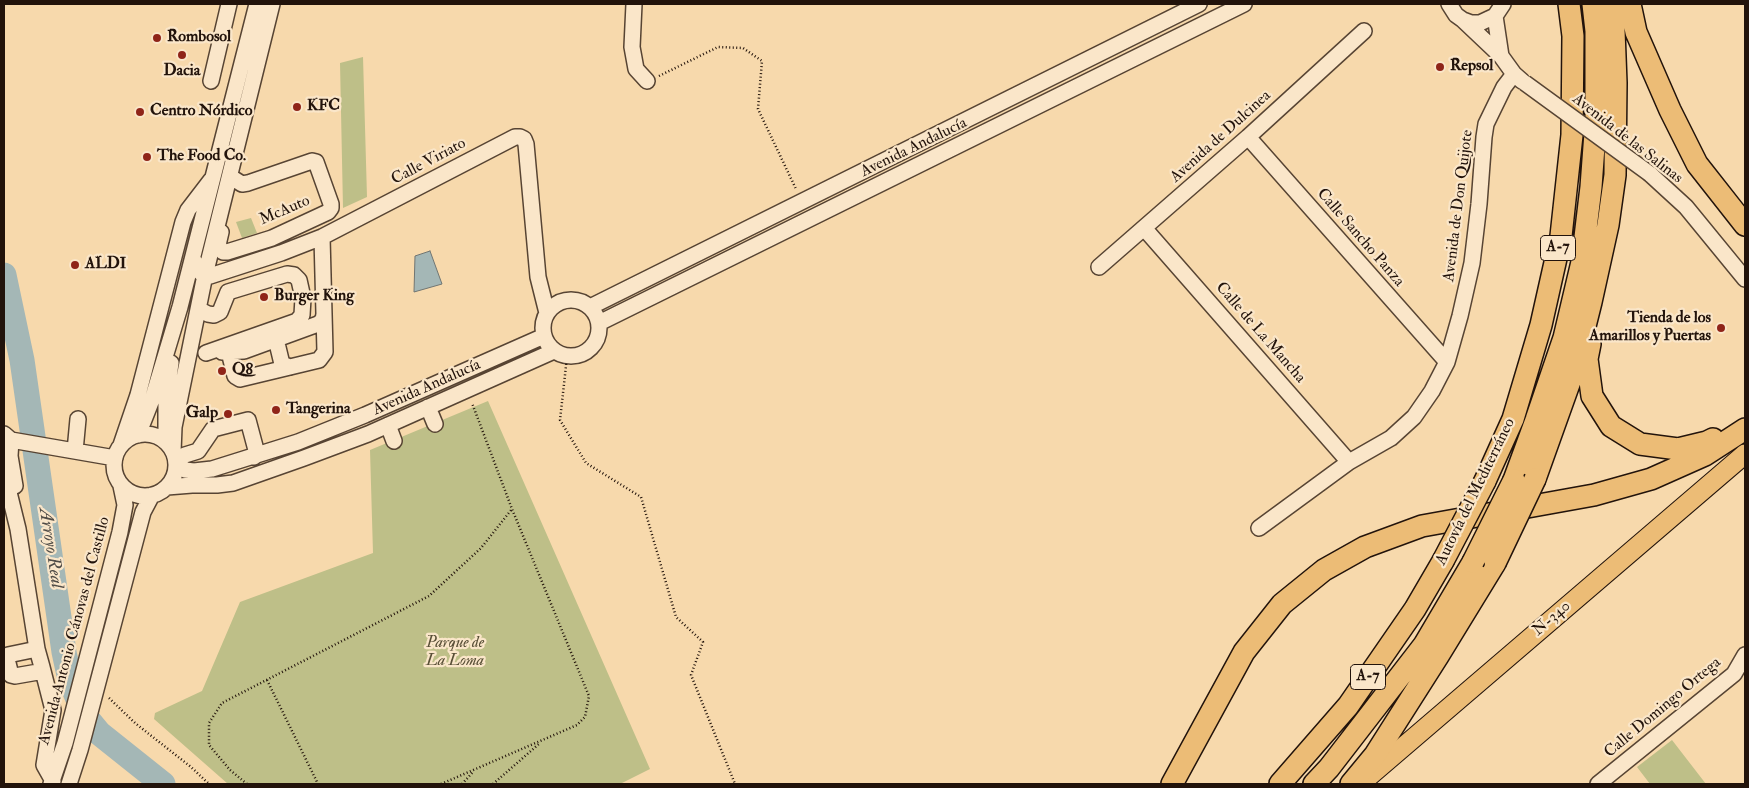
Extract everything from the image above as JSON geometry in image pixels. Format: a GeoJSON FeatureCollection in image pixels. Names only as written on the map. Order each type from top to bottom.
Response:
{"type":"FeatureCollection","features":[{"type":"Feature","properties":{"kind":"highway","name":"Autovía del Mediterráneo"},"geometry":{"type":"LineString","coordinates":[[1280,784],[1348,706],[1415,609],[1443,561],[1485,481],[1515,409],[1541,325],[1561,236],[1572,135],[1574,36],[1570,4]]}},
{"type":"Feature","properties":{"kind":"highway","name":"Autovía del Mediterráneo"},"geometry":{"type":"LineString","coordinates":[[1314,784],[1329,768],[1424,645],[1473,562],[1514,480],[1536,420],[1564,338],[1582,262],[1591,187],[1596,119],[1596,31],[1593,4]]}},
{"type":"Feature","properties":{"kind":"highway"},"geometry":{"type":"LineString","coordinates":[[1613,4],[1616,83],[1615,175],[1602,288],[1587,359],[1592,396],[1611,426],[1640,444],[1678,449],[1707,442],[1745,420]]}},
{"type":"Feature","properties":{"kind":"highway"},"geometry":{"type":"LineString","coordinates":[[1630,4],[1636,32],[1670,110],[1697,164],[1745,225]]}},
{"type":"Feature","properties":{"kind":"highway"},"geometry":{"type":"LineString","coordinates":[[1351,784],[1375,755],[1495,563],[1535,479],[1574,370],[1608,225]]}},
{"type":"Feature","properties":{"kind":"highway"},"geometry":{"type":"LineString","coordinates":[[1172,784],[1244,652],[1282,604],[1324,570],[1365,547],[1422,526],[1594,495],[1651,480],[1705,455],[1745,429]]}},
{"type":"Feature","properties":{"kind":"main road","name":"N-340"},"geometry":{"type":"LineString","coordinates":[[1360,784],[1745,454]]}},
{"type":"Feature","properties":{"kind":"street"},"geometry":{"type":"LineString","coordinates":[[211,81],[229,4]]}},
{"type":"Feature","properties":{"kind":"street"},"geometry":{"type":"LineString","coordinates":[[226,176],[194,201],[183,222],[138,395],[118,452],[115,474],[121,486],[137,495],[152,495],[167,487],[173,477],[174,427],[226,176],[257,4]]}},
{"type":"Feature","properties":{"kind":"street"},"geometry":{"type":"LineString","coordinates":[[138,435],[153,397],[193,258],[226,176],[272,4]]}},
{"type":"Feature","properties":{"kind":"street"},"geometry":{"type":"LineString","coordinates":[[634,4],[632,47],[636,69],[647,81]]}},
{"type":"Feature","properties":{"kind":"street","name":"Avenida Andalucía"},"geometry":{"type":"LineString","coordinates":[[590,307],[1199,4]]}},
{"type":"Feature","properties":{"kind":"street","name":"Avenida Andalucía"},"geometry":{"type":"LineString","coordinates":[[599,323],[1244,4]]}},
{"type":"Feature","properties":{"kind":"street","name":"Avenida de las Salinas"},"geometry":{"type":"LineString","coordinates":[[1449,4],[1456,15],[1501,56],[1520,79],[1650,174],[1686,207],[1745,279]]}},
{"type":"Feature","properties":{"kind":"street"},"geometry":{"type":"LineString","coordinates":[[1463,20],[1471,23],[1480,23],[1499,10]]}},
{"type":"Feature","properties":{"kind":"street","name":"Avenida de las Salinas"},"geometry":{"type":"LineString","coordinates":[[1499,10],[1501,56]]}},
{"type":"Feature","properties":{"kind":"street","name":"Avenida de Dulcinea"},"geometry":{"type":"LineString","coordinates":[[1099,267],[1248,137],[1364,31]]}},
{"type":"Feature","properties":{"kind":"street","name":"Avenida de Don Quijote"},"geometry":{"type":"LineString","coordinates":[[1259,528],[1349,462],[1391,438],[1414,417],[1432,391],[1446,362],[1460,316],[1472,263],[1486,124],[1504,87],[1520,79]]}},
{"type":"Feature","properties":{"kind":"street","name":"Calle Viriato"},"geometry":{"type":"LineString","coordinates":[[205,275],[218,273],[281,253],[322,237],[514,137],[520,137],[524,139],[526,144],[538,277],[547,313]]}},
{"type":"Feature","properties":{"kind":"street","name":"Calle Sancho Panza"},"geometry":{"type":"LineString","coordinates":[[1248,137],[1446,362]]}},
{"type":"Feature","properties":{"kind":"street","name":"McAuto"},"geometry":{"type":"LineString","coordinates":[[312,161],[316,162],[331,208],[328,212],[272,238],[223,252],[218,245],[226,176],[242,184],[312,161]]}},
{"type":"Feature","properties":{"kind":"street","name":"Calle de La Mancha"},"geometry":{"type":"LineString","coordinates":[[1144,228],[1349,462]]}},
{"type":"Feature","properties":{"kind":"street"},"geometry":{"type":"LineString","coordinates":[[229,352],[235,376],[240,379],[320,360],[323,357],[325,352],[322,237]]}},
{"type":"Feature","properties":{"kind":"street"},"geometry":{"type":"LineString","coordinates":[[193,258],[201,273],[205,275]]}},
{"type":"Feature","properties":{"kind":"street"},"geometry":{"type":"LineString","coordinates":[[187,361],[297,321],[302,315],[303,298],[299,280],[294,275],[288,274],[228,292],[220,312],[214,315],[198,309]]}},
{"type":"Feature","properties":{"kind":"street"},"geometry":{"type":"LineString","coordinates":[[572,300],[582,302],[590,307],[596,315],[600,332],[597,341],[585,354],[576,356],[561,354],[546,342],[543,322],[547,313],[554,306],[562,301],[572,300]]}},
{"type":"Feature","properties":{"kind":"street"},"geometry":{"type":"LineString","coordinates":[[173,456],[166,398],[180,307]]}},
{"type":"Feature","properties":{"kind":"street"},"geometry":{"type":"LineString","coordinates":[[206,353],[244,351],[318,324],[324,314]]}},
{"type":"Feature","properties":{"kind":"street","name":"Avenida Andalucía"},"geometry":{"type":"LineString","coordinates":[[173,456],[185,470],[212,470],[365,415],[544,336]]}},
{"type":"Feature","properties":{"kind":"street"},"geometry":{"type":"LineString","coordinates":[[276,339],[282,364],[290,367]]}},
{"type":"Feature","properties":{"kind":"street","name":"Avenida Andalucía"},"geometry":{"type":"LineString","coordinates":[[167,487],[233,483],[388,425],[467,390],[561,354]]}},
{"type":"Feature","properties":{"kind":"street"},"geometry":{"type":"LineString","coordinates":[[428,407],[435,424]]}},
{"type":"Feature","properties":{"kind":"street"},"geometry":{"type":"LineString","coordinates":[[75,451],[78,420]]}},
{"type":"Feature","properties":{"kind":"street"},"geometry":{"type":"LineString","coordinates":[[18,529],[18,504],[7,437],[75,451],[118,452],[131,438],[138,435],[152,435],[173,456],[198,451],[214,429],[248,420],[256,450],[254,456]]}},
{"type":"Feature","properties":{"kind":"street"},"geometry":{"type":"LineString","coordinates":[[388,425],[394,441]]}},
{"type":"Feature","properties":{"kind":"street"},"geometry":{"type":"LineString","coordinates":[[4,472],[18,529],[37,649],[53,710],[44,765],[52,782]]}},
{"type":"Feature","properties":{"kind":"street","name":"Avenida Antonio Cánovas del Castillo"},"geometry":{"type":"LineString","coordinates":[[52,782],[85,671],[124,511],[124,496],[121,486]]}},
{"type":"Feature","properties":{"kind":"street"},"geometry":{"type":"LineString","coordinates":[[69,784],[99,682],[143,512],[152,495]]}},
{"type":"Feature","properties":{"kind":"street"},"geometry":{"type":"LineString","coordinates":[[37,649],[8,655],[9,672],[15,676],[38,672],[42,667]]}},
{"type":"Feature","properties":{"kind":"street","name":"Calle Domingo Ortega"},"geometry":{"type":"LineString","coordinates":[[1598,784],[1734,674],[1745,655]]}},
{"type":"Feature","properties":{"kind":"path"},"geometry":{"type":"LineString","coordinates":[[647,81],[718,47],[743,48],[762,61],[758,109],[798,192]]}},
{"type":"Feature","properties":{"kind":"path"},"geometry":{"type":"LineString","coordinates":[[561,354],[560,420],[586,463],[641,497],[676,617],[703,642],[691,675],[735,784]]}},
{"type":"Feature","properties":{"kind":"path"},"geometry":{"type":"LineString","coordinates":[[441,784],[577,725],[585,717],[589,696],[512,509],[467,390]]}},
{"type":"Feature","properties":{"kind":"path"},"geometry":{"type":"LineString","coordinates":[[246,784],[230,770],[209,746],[209,723],[222,703],[429,596],[481,548],[512,509]]}},
{"type":"Feature","properties":{"kind":"path"},"geometry":{"type":"LineString","coordinates":[[268,680],[318,784]]}},
{"type":"Feature","properties":{"kind":"path"},"geometry":{"type":"LineString","coordinates":[[99,682],[135,723],[191,767],[209,784]]}},
{"type":"Feature","properties":{"kind":"path"},"geometry":{"type":"LineString","coordinates":[[493,784],[544,739]]}},
{"type":"Feature","properties":{"kind":"path"},"geometry":{"type":"LineString","coordinates":[[462,784],[474,771]]}},
{"type":"Feature","properties":{"kind":"green space"},"geometry":{"type":"Polygon","coordinates":[[[363,57],[367,197],[343,208],[340,63],[363,57]]]}},
{"type":"Feature","properties":{"kind":"green space"},"geometry":{"type":"Polygon","coordinates":[[[251,218],[257,233],[242,238],[236,222],[251,218]]]}},
{"type":"Feature","properties":{"kind":"green space","name":"Parque de La Loma"},"geometry":{"type":"Polygon","coordinates":[[[488,401],[650,769],[620,784],[228,784],[154,719],[155,713],[202,691],[240,602],[373,553],[370,450],[488,401]]]}},
{"type":"Feature","properties":{"kind":"green space"},"geometry":{"type":"Polygon","coordinates":[[[1672,740],[1706,784],[1650,784],[1637,767],[1672,740]]]}},
{"type":"Feature","properties":{"kind":"shaded area"},"geometry":{"type":"Polygon","coordinates":[[[430,251],[442,284],[414,292],[415,256],[430,251]]]}},
{"type":"Feature","properties":{"kind":"waterway","name":"Arroyo Real"},"geometry":{"type":"LineString","coordinates":[[4,275],[22,360],[64,652],[70,680],[85,716],[99,733],[163,784]]}},
{"type":"Feature","properties":{"kind":"place","name":"Rombosol"},"geometry":{"type":"Point","coordinates":[157,38]}},
{"type":"Feature","properties":{"kind":"place","name":"Dacia"},"geometry":{"type":"Point","coordinates":[182,55]}},
{"type":"Feature","properties":{"kind":"place","name":"Repsol"},"geometry":{"type":"Point","coordinates":[1440,67]}},
{"type":"Feature","properties":{"kind":"place","name":"KFC"},"geometry":{"type":"Point","coordinates":[297,107]}},
{"type":"Feature","properties":{"kind":"place","name":"Centro Nórdico"},"geometry":{"type":"Point","coordinates":[140,112]}},
{"type":"Feature","properties":{"kind":"place","name":"The Food Co."},"geometry":{"type":"Point","coordinates":[147,157]}},
{"type":"Feature","properties":{"kind":"place","name":"ALDI"},"geometry":{"type":"Point","coordinates":[75,265]}},
{"type":"Feature","properties":{"kind":"place","name":"Burger King"},"geometry":{"type":"Point","coordinates":[264,297]}},
{"type":"Feature","properties":{"kind":"place","name":"Tienda de los Amarillos y Puertas"},"geometry":{"type":"Point","coordinates":[1721,328]}},
{"type":"Feature","properties":{"kind":"place","name":"Q8"},"geometry":{"type":"Point","coordinates":[222,371]}},
{"type":"Feature","properties":{"kind":"place","name":"Tangerina"},"geometry":{"type":"Point","coordinates":[276,410]}},
{"type":"Feature","properties":{"kind":"place","name":"Galp"},"geometry":{"type":"Point","coordinates":[228,414]}}]}
